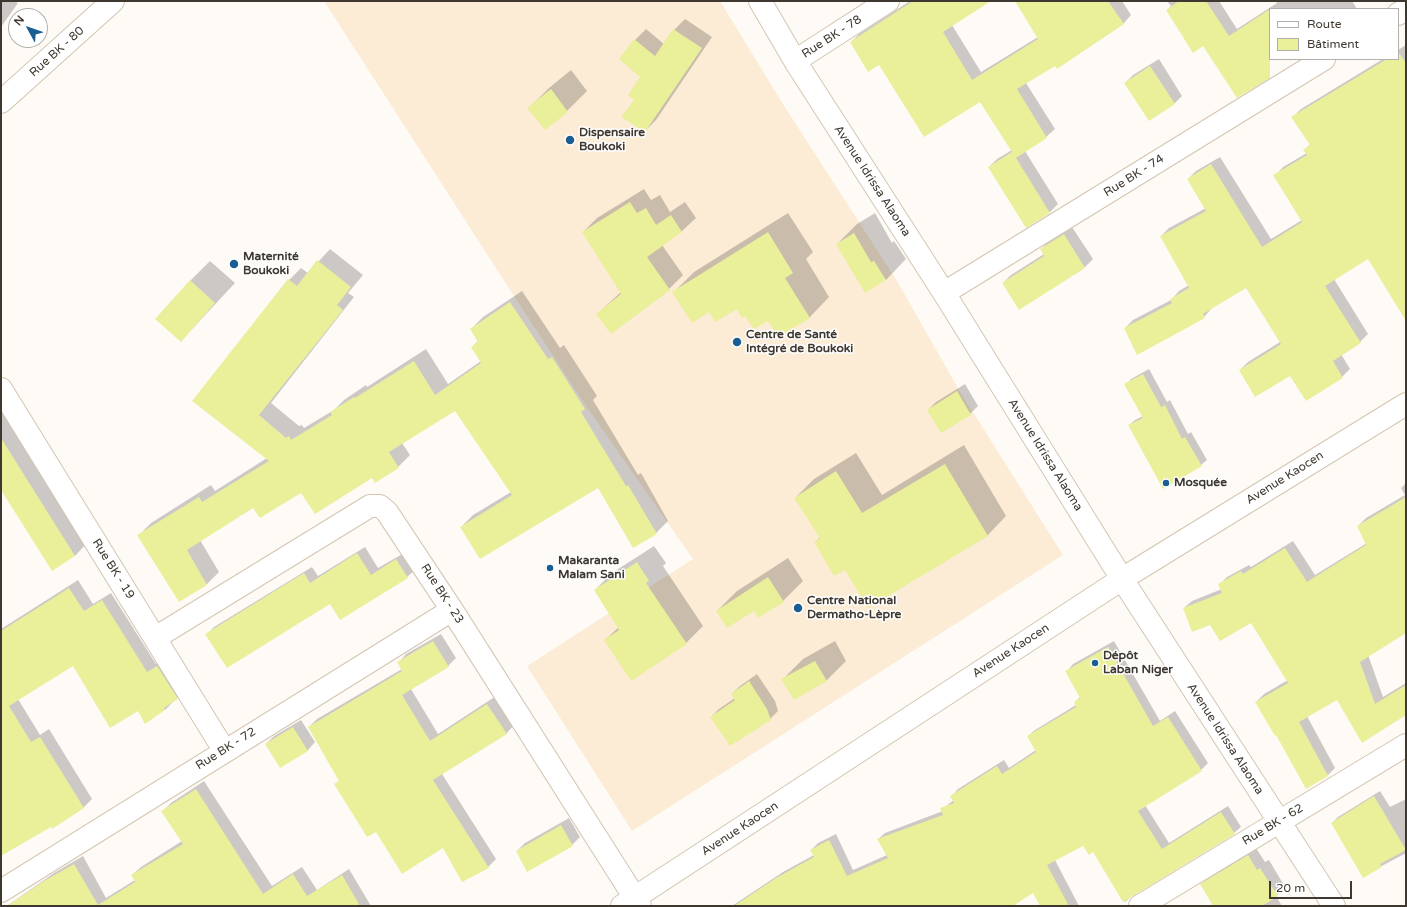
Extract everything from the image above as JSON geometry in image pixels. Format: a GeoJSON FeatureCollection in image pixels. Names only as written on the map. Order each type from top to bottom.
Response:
{"type":"FeatureCollection","features":[{"type":"Feature","properties":{"kind":"street","name":"Rue BK - 80"},"geometry":{"type":"LineString","coordinates":[[1,102],[112,1]]}},
{"type":"Feature","properties":{"kind":"street","name":"Avenue Idrissa Alaoma"},"geometry":{"type":"LineString","coordinates":[[760,1],[795,60],[944,293],[1122,579],[1278,822],[1334,906]]}},
{"type":"Feature","properties":{"kind":"street","name":"Rue BK - 78"},"geometry":{"type":"LineString","coordinates":[[795,60],[888,1]]}},
{"type":"Feature","properties":{"kind":"street","name":"Rue BK - 74"},"geometry":{"type":"LineString","coordinates":[[944,293],[1322,60]]}},
{"type":"Feature","properties":{"kind":"street","name":"Rue BK - 19"},"geometry":{"type":"LineString","coordinates":[[1,389],[224,750]]}},
{"type":"Feature","properties":{"kind":"street","name":"Avenue Kaocen"},"geometry":{"type":"LineString","coordinates":[[632,903],[1122,579],[1406,404]]}},
{"type":"Feature","properties":{"kind":"street","name":"Rue BK - 23"},"geometry":{"type":"LineString","coordinates":[[155,638],[370,506],[380,506],[387,512],[452,610],[632,903]]}},
{"type":"Feature","properties":{"kind":"street","name":"Rue BK - 72"},"geometry":{"type":"LineString","coordinates":[[1,891],[224,750],[452,610]]}},
{"type":"Feature","properties":{"kind":"street","name":"Rue BK - 62"},"geometry":{"type":"LineString","coordinates":[[1140,906],[1406,745]]}},
{"type":"Feature","properties":{"kind":"shaded area"},"geometry":{"type":"Polygon","coordinates":[[[324,1],[720,1],[783,104],[897,281],[959,390],[1063,555],[632,831],[527,666],[693,559],[586,406],[324,1]]]}},
{"type":"Feature","properties":{"kind":"building"},"geometry":{"type":"Polygon","coordinates":[[[913,1],[991,1],[943,32],[972,80],[1038,39],[1015,1],[1108,1],[1124,24],[1057,69],[1055,66],[1017,89],[1047,138],[1016,158],[1050,213],[1026,228],[988,167],[1012,152],[980,102],[924,137],[879,65],[868,72],[850,42],[913,1]]]}},
{"type":"Feature","properties":{"kind":"building"},"geometry":{"type":"Polygon","coordinates":[[[1179,1],[1206,1],[1229,36],[1269,10],[1270,78],[1237,98],[1203,46],[1193,53],[1166,10],[1179,1]]]}},
{"type":"Feature","properties":{"kind":"building","name":"Dispensaire Boukoki"},"geometry":{"type":"Polygon","coordinates":[[[673,29],[702,48],[645,132],[621,117],[634,100],[628,95],[640,77],[619,59],[634,39],[655,56],[673,29]]]}},
{"type":"Feature","properties":{"kind":"building"},"geometry":{"type":"Polygon","coordinates":[[[1399,53],[1406,63],[1406,321],[1368,259],[1325,286],[1361,343],[1333,361],[1343,378],[1306,401],[1290,376],[1255,397],[1239,370],[1281,344],[1246,288],[1203,314],[1205,318],[1137,355],[1124,328],[1172,303],[1170,299],[1189,288],[1160,236],[1206,211],[1187,179],[1211,164],[1262,247],[1302,222],[1273,175],[1307,155],[1303,150],[1310,145],[1291,117],[1385,60],[1399,60],[1399,53]]]}},
{"type":"Feature","properties":{"kind":"building"},"geometry":{"type":"Polygon","coordinates":[[[1150,66],[1175,104],[1149,121],[1124,83],[1150,66]]]}},
{"type":"Feature","properties":{"kind":"building"},"geometry":{"type":"Polygon","coordinates":[[[551,89],[568,112],[545,130],[527,108],[551,89]]]}},
{"type":"Feature","properties":{"kind":"building"},"geometry":{"type":"Polygon","coordinates":[[[630,202],[637,213],[646,208],[656,225],[671,215],[682,232],[647,257],[670,290],[611,334],[596,314],[621,294],[582,232],[630,202]]]}},
{"type":"Feature","properties":{"kind":"building"},"geometry":{"type":"Polygon","coordinates":[[[768,232],[793,273],[785,278],[810,318],[778,337],[768,321],[754,329],[745,316],[742,318],[737,309],[715,322],[709,312],[692,323],[672,292],[768,232]]]}},
{"type":"Feature","properties":{"kind":"building"},"geometry":{"type":"Polygon","coordinates":[[[854,233],[871,262],[874,261],[886,280],[865,293],[836,244],[854,233]]]}},
{"type":"Feature","properties":{"kind":"building"},"geometry":{"type":"Polygon","coordinates":[[[1064,234],[1085,268],[1019,310],[1002,283],[1044,256],[1040,249],[1064,234]]]}},
{"type":"Feature","properties":{"kind":"building"},"geometry":{"type":"Polygon","coordinates":[[[317,260],[351,287],[337,305],[343,310],[259,415],[286,438],[289,436],[291,440],[332,415],[330,412],[414,361],[435,395],[481,363],[471,347],[478,342],[470,329],[510,302],[548,359],[552,357],[585,409],[581,412],[626,486],[628,485],[657,534],[633,548],[598,488],[480,559],[460,527],[512,495],[455,411],[389,452],[399,468],[375,483],[372,478],[315,514],[301,493],[260,518],[253,508],[187,550],[207,585],[179,602],[137,535],[199,497],[202,502],[269,461],[192,401],[288,279],[297,286],[317,260]]]}},
{"type":"Feature","properties":{"kind":"building"},"geometry":{"type":"Polygon","coordinates":[[[190,280],[215,303],[181,342],[155,319],[190,280]]]}},
{"type":"Feature","properties":{"kind":"building"},"geometry":{"type":"Polygon","coordinates":[[[1143,374],[1161,407],[1165,405],[1182,439],[1185,437],[1202,466],[1163,489],[1128,425],[1143,418],[1124,384],[1143,374]]]}},
{"type":"Feature","properties":{"kind":"building"},"geometry":{"type":"Polygon","coordinates":[[[957,391],[971,415],[941,433],[927,410],[957,391]]]}},
{"type":"Feature","properties":{"kind":"building"},"geometry":{"type":"Polygon","coordinates":[[[1,438],[75,556],[52,571],[1,490],[1,438]]]}},
{"type":"Feature","properties":{"kind":"building"},"geometry":{"type":"Polygon","coordinates":[[[945,464],[988,536],[868,608],[845,570],[834,576],[814,542],[820,538],[794,498],[836,471],[862,513],[945,464]]]}},
{"type":"Feature","properties":{"kind":"building"},"geometry":{"type":"Polygon","coordinates":[[[1406,497],[1406,633],[1360,662],[1375,704],[1406,685],[1406,715],[1362,743],[1337,700],[1299,722],[1328,776],[1306,789],[1276,735],[1275,736],[1255,702],[1288,683],[1251,623],[1220,641],[1210,625],[1192,632],[1183,608],[1222,593],[1218,584],[1241,571],[1243,574],[1285,548],[1307,582],[1366,545],[1357,526],[1406,497]]]}},
{"type":"Feature","properties":{"kind":"building"},"geometry":{"type":"Polygon","coordinates":[[[357,553],[371,575],[396,559],[408,578],[340,620],[330,604],[227,668],[205,634],[304,573],[310,583],[357,553]]]}},
{"type":"Feature","properties":{"kind":"building"},"geometry":{"type":"Polygon","coordinates":[[[637,562],[649,581],[646,583],[687,644],[631,681],[604,640],[619,630],[594,590],[637,562]]]}},
{"type":"Feature","properties":{"kind":"building"},"geometry":{"type":"Polygon","coordinates":[[[768,577],[784,602],[758,618],[754,611],[727,628],[716,611],[768,577]]]}},
{"type":"Feature","properties":{"kind":"building"},"geometry":{"type":"Polygon","coordinates":[[[69,588],[84,611],[102,600],[147,672],[157,666],[178,699],[164,708],[165,710],[145,724],[138,711],[110,728],[73,666],[9,706],[31,742],[40,737],[84,808],[52,829],[51,827],[1,856],[1,631],[69,588]]]}},
{"type":"Feature","properties":{"kind":"building"},"geometry":{"type":"Polygon","coordinates":[[[433,641],[449,667],[402,695],[430,741],[487,704],[507,734],[433,780],[489,868],[462,882],[443,848],[402,874],[376,832],[367,837],[334,784],[339,781],[308,727],[402,671],[397,662],[433,641]]]}},
{"type":"Feature","properties":{"kind":"building"},"geometry":{"type":"Polygon","coordinates":[[[1108,647],[1153,726],[1168,717],[1202,771],[1138,811],[1162,849],[1221,812],[1235,834],[1123,902],[1093,852],[1089,855],[1083,846],[1047,865],[1069,906],[1040,906],[1033,893],[1013,906],[734,906],[776,878],[814,857],[810,850],[829,840],[847,876],[888,858],[877,839],[943,815],[940,808],[954,803],[950,796],[997,766],[1002,774],[1036,752],[1027,736],[1076,707],[1074,702],[1080,698],[1065,671],[1108,647]]]}},
{"type":"Feature","properties":{"kind":"building"},"geometry":{"type":"Polygon","coordinates":[[[815,661],[827,681],[794,700],[781,679],[815,661]]]}},
{"type":"Feature","properties":{"kind":"building"},"geometry":{"type":"Polygon","coordinates":[[[749,681],[767,709],[771,720],[730,746],[710,717],[735,700],[731,694],[749,681]]]}},
{"type":"Feature","properties":{"kind":"building"},"geometry":{"type":"Polygon","coordinates":[[[293,727],[308,751],[280,768],[265,744],[293,727]]]}},
{"type":"Feature","properties":{"kind":"building"},"geometry":{"type":"Polygon","coordinates":[[[196,789],[263,894],[293,874],[307,896],[342,875],[360,906],[7,906],[44,881],[74,864],[98,905],[135,882],[131,875],[183,844],[161,811],[196,789]]]}},
{"type":"Feature","properties":{"kind":"building"},"geometry":{"type":"Polygon","coordinates":[[[1374,796],[1406,850],[1380,864],[1382,867],[1363,878],[1331,823],[1374,796]]]}},
{"type":"Feature","properties":{"kind":"building"},"geometry":{"type":"Polygon","coordinates":[[[561,825],[573,846],[527,872],[516,851],[561,825]]]}},
{"type":"Feature","properties":{"kind":"building"},"geometry":{"type":"Polygon","coordinates":[[[1248,855],[1257,870],[1260,868],[1278,896],[1262,906],[1213,906],[1200,884],[1248,855]]]}},
{"type":"Feature","properties":{"kind":"place","name":"Dispensaire Boukoki"},"geometry":{"type":"Point","coordinates":[570,140]}},
{"type":"Feature","properties":{"kind":"place","name":"Maternité Boukoki"},"geometry":{"type":"Point","coordinates":[234,264]}},
{"type":"Feature","properties":{"kind":"place","name":"Centre de Santé Intégré de Boukoki"},"geometry":{"type":"Point","coordinates":[737,342]}},
{"type":"Feature","properties":{"kind":"place","name":"Mosquée"},"geometry":{"type":"Point","coordinates":[1166,483]}},
{"type":"Feature","properties":{"kind":"place","name":"Makaranta Malam Sani"},"geometry":{"type":"Point","coordinates":[550,568]}},
{"type":"Feature","properties":{"kind":"place","name":"Centre National Dermatho-Lèpre"},"geometry":{"type":"Point","coordinates":[798,608]}},
{"type":"Feature","properties":{"kind":"place","name":"Dépôt Laban Niger"},"geometry":{"type":"Point","coordinates":[1095,663]}}]}
